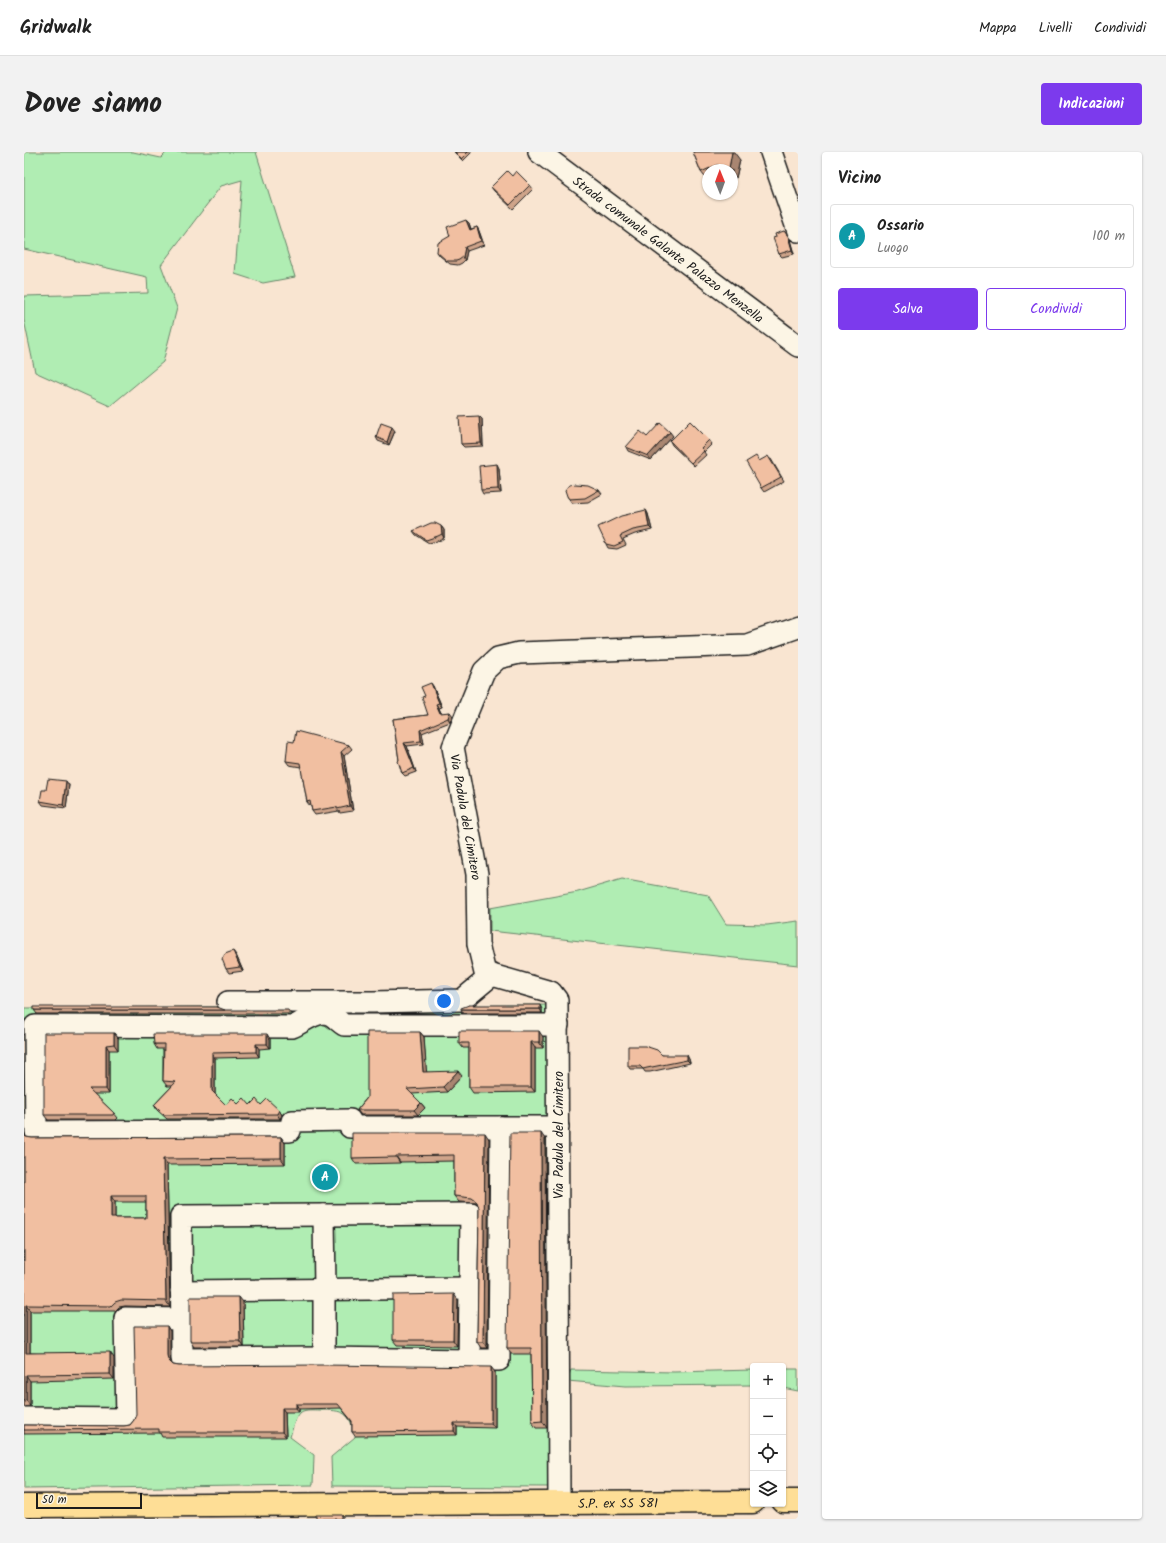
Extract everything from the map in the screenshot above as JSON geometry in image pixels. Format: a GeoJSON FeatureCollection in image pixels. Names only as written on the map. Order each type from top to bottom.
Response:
{"type":"FeatureCollection","features":[{"type":"Feature","properties":{"kind":"main road"},"geometry":{"type":"LineString","coordinates":[[786,1501],[798,1501]]}},
{"type":"Feature","properties":{"kind":"main road","name":"S.P. ex SS 581"},"geometry":{"type":"LineString","coordinates":[[24,1506],[750,1502]]}},
{"type":"Feature","properties":{"kind":"street","name":"Strada comunale Galante Palazzo Menzella"},"geometry":{"type":"LineString","coordinates":[[539,152],[798,346]]}},
{"type":"Feature","properties":{"kind":"street"},"geometry":{"type":"LineString","coordinates":[[772,152],[798,231]]}},
{"type":"Feature","properties":{"kind":"street","name":"Via Padula del Cimitero"},"geometry":{"type":"LineString","coordinates":[[559,1503],[558,1000],[550,992],[485,973],[478,944],[477,874],[454,747],[484,671],[498,658],[519,653],[747,645],[798,628]]}},
{"type":"Feature","properties":{"kind":"street"},"geometry":{"type":"LineString","coordinates":[[228,1002],[323,1007],[372,1002],[462,1000],[492,975]]}},
{"type":"Feature","properties":{"kind":"street"},"geometry":{"type":"LineString","coordinates":[[323,1007],[328,1014],[344,1026],[558,1025]]}},
{"type":"Feature","properties":{"kind":"street"},"geometry":{"type":"LineString","coordinates":[[323,1007],[304,1022],[292,1027],[35,1026],[36,1132],[290,1131],[292,1121],[350,1120],[350,1127],[558,1127]]}},
{"type":"Feature","properties":{"kind":"street"},"geometry":{"type":"LineString","coordinates":[[469,1360],[471,1214],[180,1216],[182,1359],[324,1358],[469,1360],[499,1360],[501,1127]]}},
{"type":"Feature","properties":{"kind":"street"},"geometry":{"type":"LineString","coordinates":[[324,1215],[324,1358]]}},
{"type":"Feature","properties":{"kind":"street"},"geometry":{"type":"LineString","coordinates":[[181,1291],[325,1292],[470,1288]]}},
{"type":"Feature","properties":{"kind":"street"},"geometry":{"type":"LineString","coordinates":[[24,1418],[127,1419],[125,1318],[181,1319]]}},
{"type":"Feature","properties":{"kind":"green space"},"geometry":{"type":"Polygon","coordinates":[[[24,152],[133,152],[161,158],[167,152],[256,152],[295,277],[263,283],[235,274],[242,180],[221,186],[161,265],[177,308],[163,362],[110,406],[35,372],[24,320],[24,296],[148,293],[147,277],[24,249],[24,152]]]}},
{"type":"Feature","properties":{"kind":"green space"},"geometry":{"type":"Polygon","coordinates":[[[622,879],[708,895],[726,924],[767,925],[798,921],[798,965],[490,931],[490,908],[578,892],[622,879]]]}},
{"type":"Feature","properties":{"kind":"green space"},"geometry":{"type":"Polygon","coordinates":[[[548,1005],[551,1487],[332,1486],[331,1457],[355,1437],[351,1422],[348,1417],[340,1412],[328,1410],[307,1410],[301,1412],[297,1418],[290,1437],[314,1455],[313,1485],[24,1489],[24,1008],[548,1005]]]}},
{"type":"Feature","properties":{"kind":"green space"},"geometry":{"type":"Polygon","coordinates":[[[786,1369],[798,1369],[798,1391],[786,1389],[786,1369]]]}},
{"type":"Feature","properties":{"kind":"green space"},"geometry":{"type":"Polygon","coordinates":[[[571,1370],[674,1372],[750,1370],[750,1385],[625,1386],[567,1381],[571,1370]]]}},
{"type":"Feature","properties":{"kind":"building"},"geometry":{"type":"Polygon","coordinates":[[[455,152],[468,152],[461,159],[455,152]]]}},
{"type":"Feature","properties":{"kind":"building"},"geometry":{"type":"Polygon","coordinates":[[[693,152],[732,152],[730,164],[702,164],[701,172],[693,152]]]}},
{"type":"Feature","properties":{"kind":"building"},"geometry":{"type":"Polygon","coordinates":[[[507,171],[512,176],[516,171],[530,185],[510,205],[491,187],[507,171]]]}},
{"type":"Feature","properties":{"kind":"building"},"geometry":{"type":"Polygon","coordinates":[[[466,220],[470,230],[477,227],[481,241],[465,247],[463,257],[459,260],[447,261],[437,252],[438,243],[450,236],[447,227],[466,220]]]}},
{"type":"Feature","properties":{"kind":"building"},"geometry":{"type":"Polygon","coordinates":[[[784,231],[788,236],[792,250],[779,254],[773,238],[776,237],[775,234],[784,231]]]}},
{"type":"Feature","properties":{"kind":"building"},"geometry":{"type":"Polygon","coordinates":[[[479,416],[481,443],[461,444],[459,417],[479,416]]]}},
{"type":"Feature","properties":{"kind":"building"},"geometry":{"type":"Polygon","coordinates":[[[690,421],[709,440],[701,448],[704,451],[691,463],[670,441],[690,421]]]}},
{"type":"Feature","properties":{"kind":"building"},"geometry":{"type":"Polygon","coordinates":[[[381,423],[392,427],[387,442],[376,437],[381,423]]]}},
{"type":"Feature","properties":{"kind":"building"},"geometry":{"type":"Polygon","coordinates":[[[660,423],[670,432],[648,456],[626,447],[640,431],[647,437],[660,423]]]}},
{"type":"Feature","properties":{"kind":"building"},"geometry":{"type":"Polygon","coordinates":[[[756,456],[759,461],[768,456],[781,477],[761,488],[746,462],[756,456]]]}},
{"type":"Feature","properties":{"kind":"building"},"geometry":{"type":"Polygon","coordinates":[[[497,464],[498,489],[481,490],[479,466],[497,464]]]}},
{"type":"Feature","properties":{"kind":"building"},"geometry":{"type":"Polygon","coordinates":[[[569,485],[588,485],[599,490],[585,498],[569,499],[565,490],[569,485]]]}},
{"type":"Feature","properties":{"kind":"building"},"geometry":{"type":"Polygon","coordinates":[[[646,510],[649,527],[633,530],[620,536],[623,542],[614,546],[606,544],[598,527],[621,516],[646,510]]]}},
{"type":"Feature","properties":{"kind":"building"},"geometry":{"type":"Polygon","coordinates":[[[431,523],[441,526],[442,534],[426,540],[413,531],[431,523]]]}},
{"type":"Feature","properties":{"kind":"building"},"geometry":{"type":"Polygon","coordinates":[[[431,683],[439,703],[436,704],[440,713],[450,712],[448,718],[420,730],[421,741],[404,743],[414,768],[402,773],[398,761],[393,719],[428,715],[422,697],[425,696],[421,687],[431,683]]]}},
{"type":"Feature","properties":{"kind":"building"},"geometry":{"type":"Polygon","coordinates":[[[296,731],[349,745],[341,752],[350,806],[337,809],[337,807],[312,811],[310,801],[307,802],[300,763],[286,761],[288,741],[294,742],[296,731]]]}},
{"type":"Feature","properties":{"kind":"building"},"geometry":{"type":"Polygon","coordinates":[[[48,779],[66,781],[63,805],[40,801],[42,790],[46,790],[48,779]]]}},
{"type":"Feature","properties":{"kind":"building"},"geometry":{"type":"Polygon","coordinates":[[[233,951],[240,967],[226,969],[222,959],[225,954],[233,951]]]}},
{"type":"Feature","properties":{"kind":"building"},"geometry":{"type":"Polygon","coordinates":[[[469,1005],[540,1005],[540,1009],[461,1009],[469,1005]]]}},
{"type":"Feature","properties":{"kind":"building"},"geometry":{"type":"Polygon","coordinates":[[[34,1007],[217,1007],[225,1010],[34,1010],[34,1007]]]}},
{"type":"Feature","properties":{"kind":"building"},"geometry":{"type":"Polygon","coordinates":[[[459,1031],[539,1031],[539,1042],[531,1042],[531,1087],[469,1087],[469,1043],[459,1043],[459,1031]]]}},
{"type":"Feature","properties":{"kind":"building"},"geometry":{"type":"Polygon","coordinates":[[[367,1032],[420,1032],[423,1072],[458,1071],[443,1087],[407,1089],[421,1103],[414,1110],[357,1110],[367,1098],[367,1032]]]}},
{"type":"Feature","properties":{"kind":"building"},"geometry":{"type":"Polygon","coordinates":[[[44,1033],[114,1033],[114,1044],[106,1045],[106,1089],[89,1089],[114,1113],[113,1115],[44,1115],[44,1033]]]}},
{"type":"Feature","properties":{"kind":"building"},"geometry":{"type":"Polygon","coordinates":[[[153,1034],[267,1034],[267,1044],[256,1044],[256,1052],[212,1053],[212,1091],[226,1105],[232,1098],[238,1104],[244,1098],[250,1105],[256,1099],[261,1105],[267,1099],[279,1110],[277,1114],[164,1115],[154,1105],[176,1082],[163,1081],[164,1044],[154,1044],[153,1034]]]}},
{"type":"Feature","properties":{"kind":"building"},"geometry":{"type":"Polygon","coordinates":[[[628,1046],[645,1046],[657,1050],[662,1055],[687,1055],[687,1060],[643,1069],[640,1066],[628,1066],[628,1046]]]}},
{"type":"Feature","properties":{"kind":"building"},"geometry":{"type":"Polygon","coordinates":[[[352,1133],[485,1133],[483,1342],[477,1342],[479,1208],[477,1202],[472,1198],[454,1196],[454,1155],[352,1158],[352,1133]]]}},
{"type":"Feature","properties":{"kind":"building"},"geometry":{"type":"Polygon","coordinates":[[[510,1133],[541,1133],[542,1421],[532,1422],[531,1348],[507,1348],[510,1133]]]}},
{"type":"Feature","properties":{"kind":"building"},"geometry":{"type":"Polygon","coordinates":[[[24,1135],[32,1138],[281,1137],[281,1158],[163,1159],[166,1301],[121,1300],[115,1302],[111,1306],[26,1305],[26,1353],[110,1352],[110,1374],[26,1375],[26,1400],[24,1401],[24,1135]],[[111,1196],[111,1218],[146,1218],[146,1196],[111,1196]]]}},
{"type":"Feature","properties":{"kind":"building"},"geometry":{"type":"Polygon","coordinates":[[[454,1294],[453,1340],[393,1340],[393,1295],[454,1294]]]}},
{"type":"Feature","properties":{"kind":"building"},"geometry":{"type":"Polygon","coordinates":[[[190,1297],[239,1297],[240,1341],[190,1341],[190,1297]]]}},
{"type":"Feature","properties":{"kind":"building"},"geometry":{"type":"Polygon","coordinates":[[[134,1326],[167,1326],[168,1360],[173,1365],[179,1366],[321,1365],[491,1367],[491,1423],[454,1423],[454,1431],[352,1432],[352,1421],[338,1404],[296,1404],[296,1408],[282,1408],[282,1432],[159,1432],[159,1429],[24,1430],[24,1425],[130,1425],[136,1414],[134,1326]]]}},
{"type":"Feature","properties":{"kind":"building"},"geometry":{"type":"Polygon","coordinates":[[[316,1515],[342,1515],[342,1519],[316,1519],[316,1515]]]}},
{"type":"Feature","properties":{"kind":"place","name":"Ossario"},"geometry":{"type":"Point","coordinates":[325,1177]}}]}
